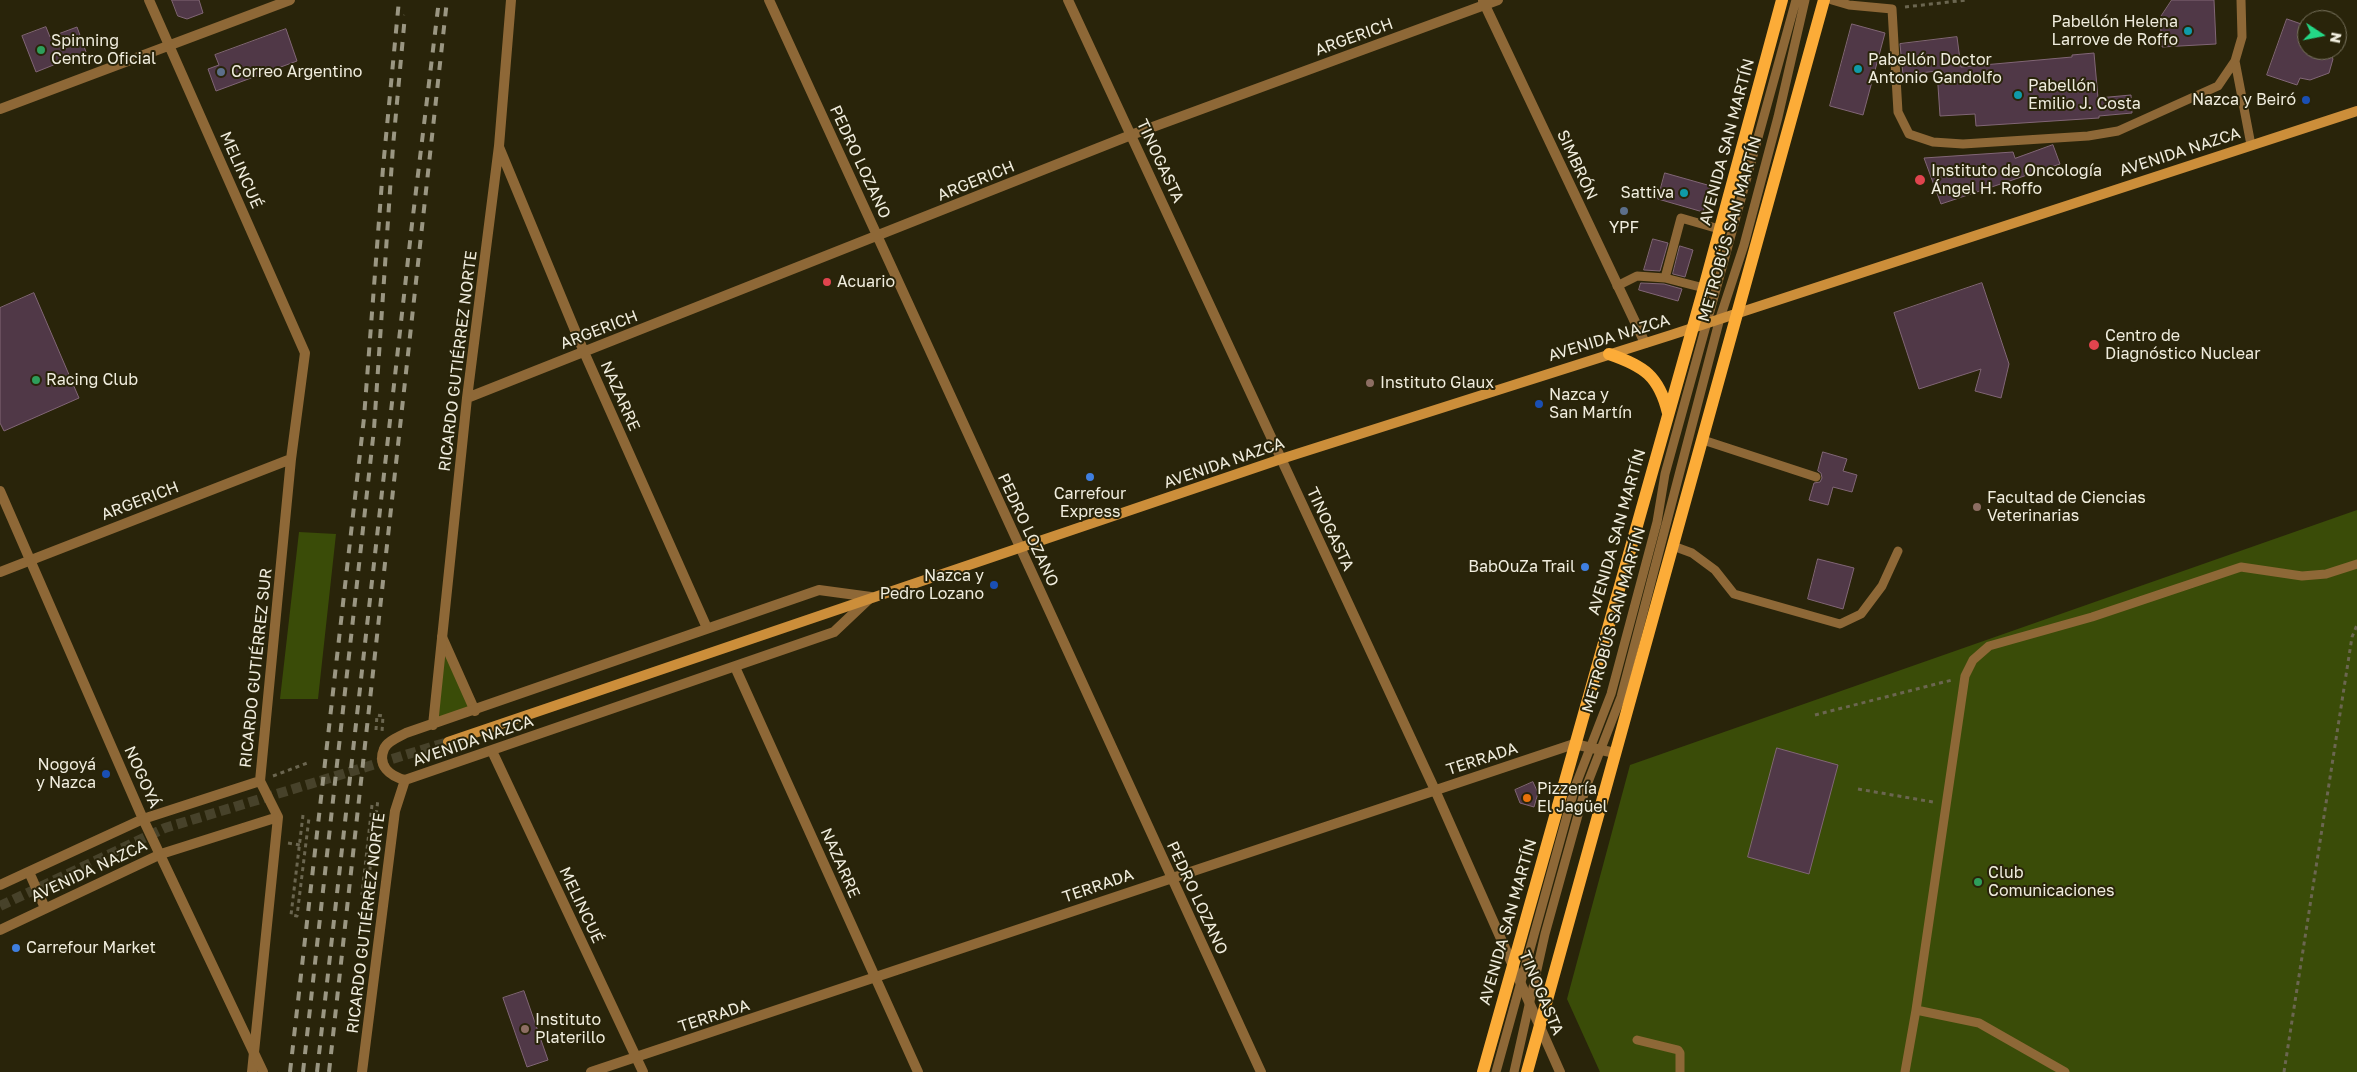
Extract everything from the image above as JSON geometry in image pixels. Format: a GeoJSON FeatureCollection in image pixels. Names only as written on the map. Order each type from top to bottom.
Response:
{"type":"FeatureCollection","features":[{"type":"Feature","properties":{"kind":"main road","name":"AVENIDA SAN MARTÍN"},"geometry":{"type":"LineString","coordinates":[[1483,1072],[1704,288],[1782,0]]}},
{"type":"Feature","properties":{"kind":"main road"},"geometry":{"type":"LineString","coordinates":[[1527,1072],[1824,0]]}},
{"type":"Feature","properties":{"kind":"main road","name":"AVENIDA NAZCA"},"geometry":{"type":"LineString","coordinates":[[448,742],[1281,459],[1692,328],[2357,111]]}},
{"type":"Feature","properties":{"kind":"main road"},"geometry":{"type":"LineString","coordinates":[[1608,354],[1626,360],[1647,372],[1659,385],[1668,414]]}},
{"type":"Feature","properties":{"kind":"street","name":"MELINCUÉ"},"geometry":{"type":"LineString","coordinates":[[149,0],[305,353]]}},
{"type":"Feature","properties":{"kind":"street"},"geometry":{"type":"LineString","coordinates":[[0,109],[290,0]]}},
{"type":"Feature","properties":{"kind":"street","name":"RICARDO GUTIÉRREZ NORTE"},"geometry":{"type":"LineString","coordinates":[[432,725],[467,398],[498,146],[511,0]]}},
{"type":"Feature","properties":{"kind":"street","name":"PEDRO LOZANO"},"geometry":{"type":"LineString","coordinates":[[769,0],[1261,1072]]}},
{"type":"Feature","properties":{"kind":"street","name":"TINOGASTA"},"geometry":{"type":"LineString","coordinates":[[1068,0],[1435,790],[1513,964],[1539,1029],[1560,1072]]}},
{"type":"Feature","properties":{"kind":"street","name":"ARGERICH"},"geometry":{"type":"LineString","coordinates":[[467,398],[1131,135],[1484,2],[1498,0]]}},
{"type":"Feature","properties":{"kind":"street","name":"SIMBRÓN"},"geometry":{"type":"LineString","coordinates":[[1484,2],[1645,343]]}},
{"type":"Feature","properties":{"kind":"street","name":"NAZARRE"},"geometry":{"type":"LineString","coordinates":[[498,146],[584,352],[707,628]]}},
{"type":"Feature","properties":{"kind":"street","name":"RICARDO GUTIÉRREZ SUR"},"geometry":{"type":"LineString","coordinates":[[278,817],[260,781],[291,459],[305,353]]}},
{"type":"Feature","properties":{"kind":"street","name":"ARGERICH"},"geometry":{"type":"LineString","coordinates":[[0,572],[291,459]]}},
{"type":"Feature","properties":{"kind":"street","name":"NOGOYÁ"},"geometry":{"type":"LineString","coordinates":[[0,491],[143,819],[263,1072]]}},
{"type":"Feature","properties":{"kind":"street","name":"AVENIDA NAZCA"},"geometry":{"type":"LineString","coordinates":[[819,590],[871,597],[834,632],[492,751],[405,780],[395,778],[382,763],[384,748],[394,739],[707,628],[819,590]]}},
{"type":"Feature","properties":{"kind":"street"},"geometry":{"type":"LineString","coordinates":[[442,637],[475,710]]}},
{"type":"Feature","properties":{"kind":"street","name":"NAZARRE"},"geometry":{"type":"LineString","coordinates":[[735,667],[918,1072]]}},
{"type":"Feature","properties":{"kind":"street"},"geometry":{"type":"LineString","coordinates":[[1574,744],[1615,753]]}},
{"type":"Feature","properties":{"kind":"street","name":"TERRADA"},"geometry":{"type":"LineString","coordinates":[[591,1072],[876,978],[1170,877],[1574,744]]}},
{"type":"Feature","properties":{"kind":"street","name":"MELINCUÉ"},"geometry":{"type":"LineString","coordinates":[[492,751],[643,1072]]}},
{"type":"Feature","properties":{"kind":"street","name":"RICARDO GUTIÉRREZ NORTE"},"geometry":{"type":"LineString","coordinates":[[362,1072],[395,811],[405,780]]}},
{"type":"Feature","properties":{"kind":"street","name":"AVENIDA NAZCA"},"geometry":{"type":"LineString","coordinates":[[0,886],[143,819],[260,781]]}},
{"type":"Feature","properties":{"kind":"street"},"geometry":{"type":"LineString","coordinates":[[252,1072],[278,817]]}},
{"type":"Feature","properties":{"kind":"street","name":"AVENIDA NAZCA"},"geometry":{"type":"LineString","coordinates":[[0,930],[161,854],[278,817]]}},
{"type":"Feature","properties":{"kind":"street"},"geometry":{"type":"LineString","coordinates":[[28,872],[45,908]]}},
{"type":"Feature","properties":{"kind":"lane","name":"METROBÚS SAN MARTÍN"},"geometry":{"type":"LineString","coordinates":[[1496,1072],[1575,787],[1614,683],[1658,522],[1665,474],[1796,0]]}},
{"type":"Feature","properties":{"kind":"lane","name":"METROBÚS SAN MARTÍN"},"geometry":{"type":"LineString","coordinates":[[1514,1072],[1544,934],[1585,790],[1621,698],[1720,318],[1744,245],[1778,117],[1805,0]]}},
{"type":"Feature","properties":{"kind":"lane"},"geometry":{"type":"LineString","coordinates":[[1832,0],[1892,9],[1898,112],[1909,134],[1933,142],[1963,144],[2088,136],[2118,130],[2218,86],[2235,61],[2242,37],[2241,0]]}},
{"type":"Feature","properties":{"kind":"lane"},"geometry":{"type":"LineString","coordinates":[[2235,61],[2251,145]]}},
{"type":"Feature","properties":{"kind":"lane"},"geometry":{"type":"LineString","coordinates":[[1665,278],[1681,218],[1720,229]]}},
{"type":"Feature","properties":{"kind":"lane"},"geometry":{"type":"LineString","coordinates":[[1618,286],[1637,276],[1665,278],[1704,288]]}},
{"type":"Feature","properties":{"kind":"lane"},"geometry":{"type":"LineString","coordinates":[[1703,440],[1816,477]]}},
{"type":"Feature","properties":{"kind":"lane"},"geometry":{"type":"LineString","coordinates":[[1673,546],[1692,553],[1715,570],[1734,594],[1840,624],[1861,614],[1882,586],[1898,551]]}},
{"type":"Feature","properties":{"kind":"lane"},"geometry":{"type":"LineString","coordinates":[[1905,1072],[1916,1010],[1965,676],[1973,660],[1989,646],[2092,616],[2241,567],[2302,576],[2326,574],[2357,564]]}},
{"type":"Feature","properties":{"kind":"lane"},"geometry":{"type":"LineString","coordinates":[[1916,1010],[1979,1023],[2065,1072]]}},
{"type":"Feature","properties":{"kind":"lane"},"geometry":{"type":"LineString","coordinates":[[1637,1040],[1678,1050],[1680,1053],[1680,1072]]}},
{"type":"Feature","properties":{"kind":"path"},"geometry":{"type":"LineString","coordinates":[[1892,9],[1967,0]]}},
{"type":"Feature","properties":{"kind":"path"},"geometry":{"type":"LineString","coordinates":[[2284,1072],[2352,637],[2357,625]]}},
{"type":"Feature","properties":{"kind":"path"},"geometry":{"type":"LineString","coordinates":[[1815,715],[1965,676]]}},
{"type":"Feature","properties":{"kind":"path"},"geometry":{"type":"LineString","coordinates":[[376,730],[377,716],[383,716],[382,730]]}},
{"type":"Feature","properties":{"kind":"path"},"geometry":{"type":"LineString","coordinates":[[293,769],[310,762]]}},
{"type":"Feature","properties":{"kind":"path"},"geometry":{"type":"LineString","coordinates":[[1858,789],[1946,805]]}},
{"type":"Feature","properties":{"kind":"path"},"geometry":{"type":"LineString","coordinates":[[372,804],[362,894],[367,895],[378,799]]}},
{"type":"Feature","properties":{"kind":"path"},"geometry":{"type":"LineString","coordinates":[[303,815],[291,915],[297,916],[310,818]]}},
{"type":"Feature","properties":{"kind":"green space","name":"Club Comunicaciones"},"geometry":{"type":"Polygon","coordinates":[[[2357,510],[2357,1072],[1600,1072],[1567,999],[1630,765],[2357,510]]]}},
{"type":"Feature","properties":{"kind":"green space"},"geometry":{"type":"Polygon","coordinates":[[[299,532],[336,534],[318,699],[280,699],[299,532]]]}},
{"type":"Feature","properties":{"kind":"green space"},"geometry":{"type":"Polygon","coordinates":[[[443,642],[474,710],[434,723],[443,642]]]}},
{"type":"Feature","properties":{"kind":"building"},"geometry":{"type":"Polygon","coordinates":[[[172,0],[199,0],[203,13],[187,19],[178,16],[172,0]]]}},
{"type":"Feature","properties":{"kind":"building","name":"Pabellón Helena Larrove de Roffo"},"geometry":{"type":"Polygon","coordinates":[[[2172,0],[2214,0],[2216,44],[2162,47],[2160,18],[2172,0]]]}},
{"type":"Feature","properties":{"kind":"building"},"geometry":{"type":"Polygon","coordinates":[[[2287,19],[2297,22],[2297,60],[2333,60],[2329,73],[2310,80],[2300,78],[2297,85],[2267,75],[2287,19]]]}},
{"type":"Feature","properties":{"kind":"building","name":"Pabellón Doctor Antonio Gandolfo"},"geometry":{"type":"Polygon","coordinates":[[[1852,24],[1885,33],[1863,115],[1830,106],[1852,24]]]}},
{"type":"Feature","properties":{"kind":"building"},"geometry":{"type":"Polygon","coordinates":[[[46,27],[50,37],[77,27],[86,52],[36,72],[22,36],[46,27]]]}},
{"type":"Feature","properties":{"kind":"building"},"geometry":{"type":"Polygon","coordinates":[[[286,29],[297,61],[216,91],[208,69],[219,65],[215,55],[286,29]]]}},
{"type":"Feature","properties":{"kind":"building","name":"Pabellón Emilio J. Costa"},"geometry":{"type":"Polygon","coordinates":[[[1957,37],[1961,67],[2072,57],[2072,55],[2094,53],[2098,98],[2131,95],[2132,113],[2099,116],[2099,118],[1976,126],[1975,114],[1940,116],[1937,71],[1903,75],[1900,44],[1957,37]]]}},
{"type":"Feature","properties":{"kind":"building"},"geometry":{"type":"Polygon","coordinates":[[[2053,145],[2060,164],[1941,204],[1924,158],[2013,152],[2015,158],[2053,145]]]}},
{"type":"Feature","properties":{"kind":"building","name":"Sattiva"},"geometry":{"type":"Polygon","coordinates":[[[1665,173],[1711,186],[1703,212],[1658,199],[1665,173]]]}},
{"type":"Feature","properties":{"kind":"building"},"geometry":{"type":"Polygon","coordinates":[[[1653,239],[1668,243],[1660,271],[1644,270],[1653,239]]]}},
{"type":"Feature","properties":{"kind":"building"},"geometry":{"type":"Polygon","coordinates":[[[1680,246],[1693,250],[1685,277],[1673,274],[1680,246]]]}},
{"type":"Feature","properties":{"kind":"building"},"geometry":{"type":"Polygon","coordinates":[[[1641,283],[1664,284],[1682,289],[1678,301],[1639,290],[1641,283]]]}},
{"type":"Feature","properties":{"kind":"building"},"geometry":{"type":"Polygon","coordinates":[[[1982,283],[2009,364],[2001,398],[1975,391],[1981,369],[1919,389],[1894,313],[1982,283]]]}},
{"type":"Feature","properties":{"kind":"building","name":"Racing Club"},"geometry":{"type":"Polygon","coordinates":[[[34,293],[79,398],[4,431],[0,423],[0,308],[34,293]]]}},
{"type":"Feature","properties":{"kind":"building"},"geometry":{"type":"Polygon","coordinates":[[[1823,452],[1847,459],[1843,471],[1857,475],[1852,492],[1833,487],[1828,505],[1809,500],[1814,483],[1820,482],[1822,478],[1821,473],[1818,471],[1823,452]]]}},
{"type":"Feature","properties":{"kind":"building"},"geometry":{"type":"Polygon","coordinates":[[[1818,559],[1854,568],[1843,609],[1808,599],[1818,559]]]}},
{"type":"Feature","properties":{"kind":"building"},"geometry":{"type":"Polygon","coordinates":[[[1777,748],[1838,765],[1809,874],[1748,857],[1777,748]]]}},
{"type":"Feature","properties":{"kind":"building","name":"Pizzería El Jagüel"},"geometry":{"type":"Polygon","coordinates":[[[1533,782],[1538,793],[1534,807],[1520,803],[1515,790],[1533,782]]]}},
{"type":"Feature","properties":{"kind":"building","name":"Instituto Platerillo"},"geometry":{"type":"Polygon","coordinates":[[[524,991],[548,1060],[527,1067],[503,998],[524,991]]]}},
{"type":"Feature","properties":{"kind":"tunnel"},"geometry":{"type":"LineString","coordinates":[[0,906],[165,828],[448,742]]}},
{"type":"Feature","properties":{"kind":"railway"},"geometry":{"type":"LineString","coordinates":[[290,1072],[364,418],[383,168],[399,0]]}},
{"type":"Feature","properties":{"kind":"railway"},"geometry":{"type":"LineString","coordinates":[[317,1072],[439,0]]}},
{"type":"Feature","properties":{"kind":"railway"},"geometry":{"type":"LineString","coordinates":[[329,1072],[447,0]]}},
{"type":"Feature","properties":{"kind":"railway"},"geometry":{"type":"LineString","coordinates":[[303,1072],[374,429],[393,146],[405,15]]}},
{"type":"Feature","properties":{"kind":"place","name":"Pabellón Helena Larrove de Roffo"},"geometry":{"type":"Point","coordinates":[2188,31]}},
{"type":"Feature","properties":{"kind":"place","name":"Spinning Centro Oficial"},"geometry":{"type":"Point","coordinates":[41,50]}},
{"type":"Feature","properties":{"kind":"place","name":"Pabellón Doctor Antonio Gandolfo"},"geometry":{"type":"Point","coordinates":[1858,69]}},
{"type":"Feature","properties":{"kind":"place","name":"Correo Argentino"},"geometry":{"type":"Point","coordinates":[221,72]}},
{"type":"Feature","properties":{"kind":"place","name":"Pabellón Emilio J. Costa"},"geometry":{"type":"Point","coordinates":[2018,95]}},
{"type":"Feature","properties":{"kind":"place","name":"Nazca y Beiró"},"geometry":{"type":"Point","coordinates":[2306,100]}},
{"type":"Feature","properties":{"kind":"place","name":"Instituto de Oncología Ángel H. Roffo"},"geometry":{"type":"Point","coordinates":[1920,180]}},
{"type":"Feature","properties":{"kind":"place","name":"Sattiva"},"geometry":{"type":"Point","coordinates":[1684,193]}},
{"type":"Feature","properties":{"kind":"place","name":"YPF"},"geometry":{"type":"Point","coordinates":[1624,211]}},
{"type":"Feature","properties":{"kind":"place","name":"Acuario"},"geometry":{"type":"Point","coordinates":[827,282]}},
{"type":"Feature","properties":{"kind":"place","name":"Centro de Diagnóstico Nuclear"},"geometry":{"type":"Point","coordinates":[2094,345]}},
{"type":"Feature","properties":{"kind":"place","name":"Racing Club"},"geometry":{"type":"Point","coordinates":[36,380]}},
{"type":"Feature","properties":{"kind":"place","name":"Instituto Glaux"},"geometry":{"type":"Point","coordinates":[1370,383]}},
{"type":"Feature","properties":{"kind":"place","name":"Nazca y San Martín"},"geometry":{"type":"Point","coordinates":[1539,404]}},
{"type":"Feature","properties":{"kind":"place","name":"Carrefour Express"},"geometry":{"type":"Point","coordinates":[1090,477]}},
{"type":"Feature","properties":{"kind":"place","name":"Facultad de Ciencias Veterinarias"},"geometry":{"type":"Point","coordinates":[1977,507]}},
{"type":"Feature","properties":{"kind":"place","name":"BabOuZa Trail"},"geometry":{"type":"Point","coordinates":[1585,567]}},
{"type":"Feature","properties":{"kind":"place","name":"Nazca y Pedro Lozano"},"geometry":{"type":"Point","coordinates":[994,585]}},
{"type":"Feature","properties":{"kind":"place","name":"Nogoyá y Nazca"},"geometry":{"type":"Point","coordinates":[106,774]}},
{"type":"Feature","properties":{"kind":"place","name":"Pizzería El Jagüel"},"geometry":{"type":"Point","coordinates":[1527,798]}},
{"type":"Feature","properties":{"kind":"place","name":"Club Comunicaciones"},"geometry":{"type":"Point","coordinates":[1978,882]}},
{"type":"Feature","properties":{"kind":"place","name":"Carrefour Market"},"geometry":{"type":"Point","coordinates":[16,948]}},
{"type":"Feature","properties":{"kind":"place","name":"Instituto Platerillo"},"geometry":{"type":"Point","coordinates":[525,1029]}}]}
